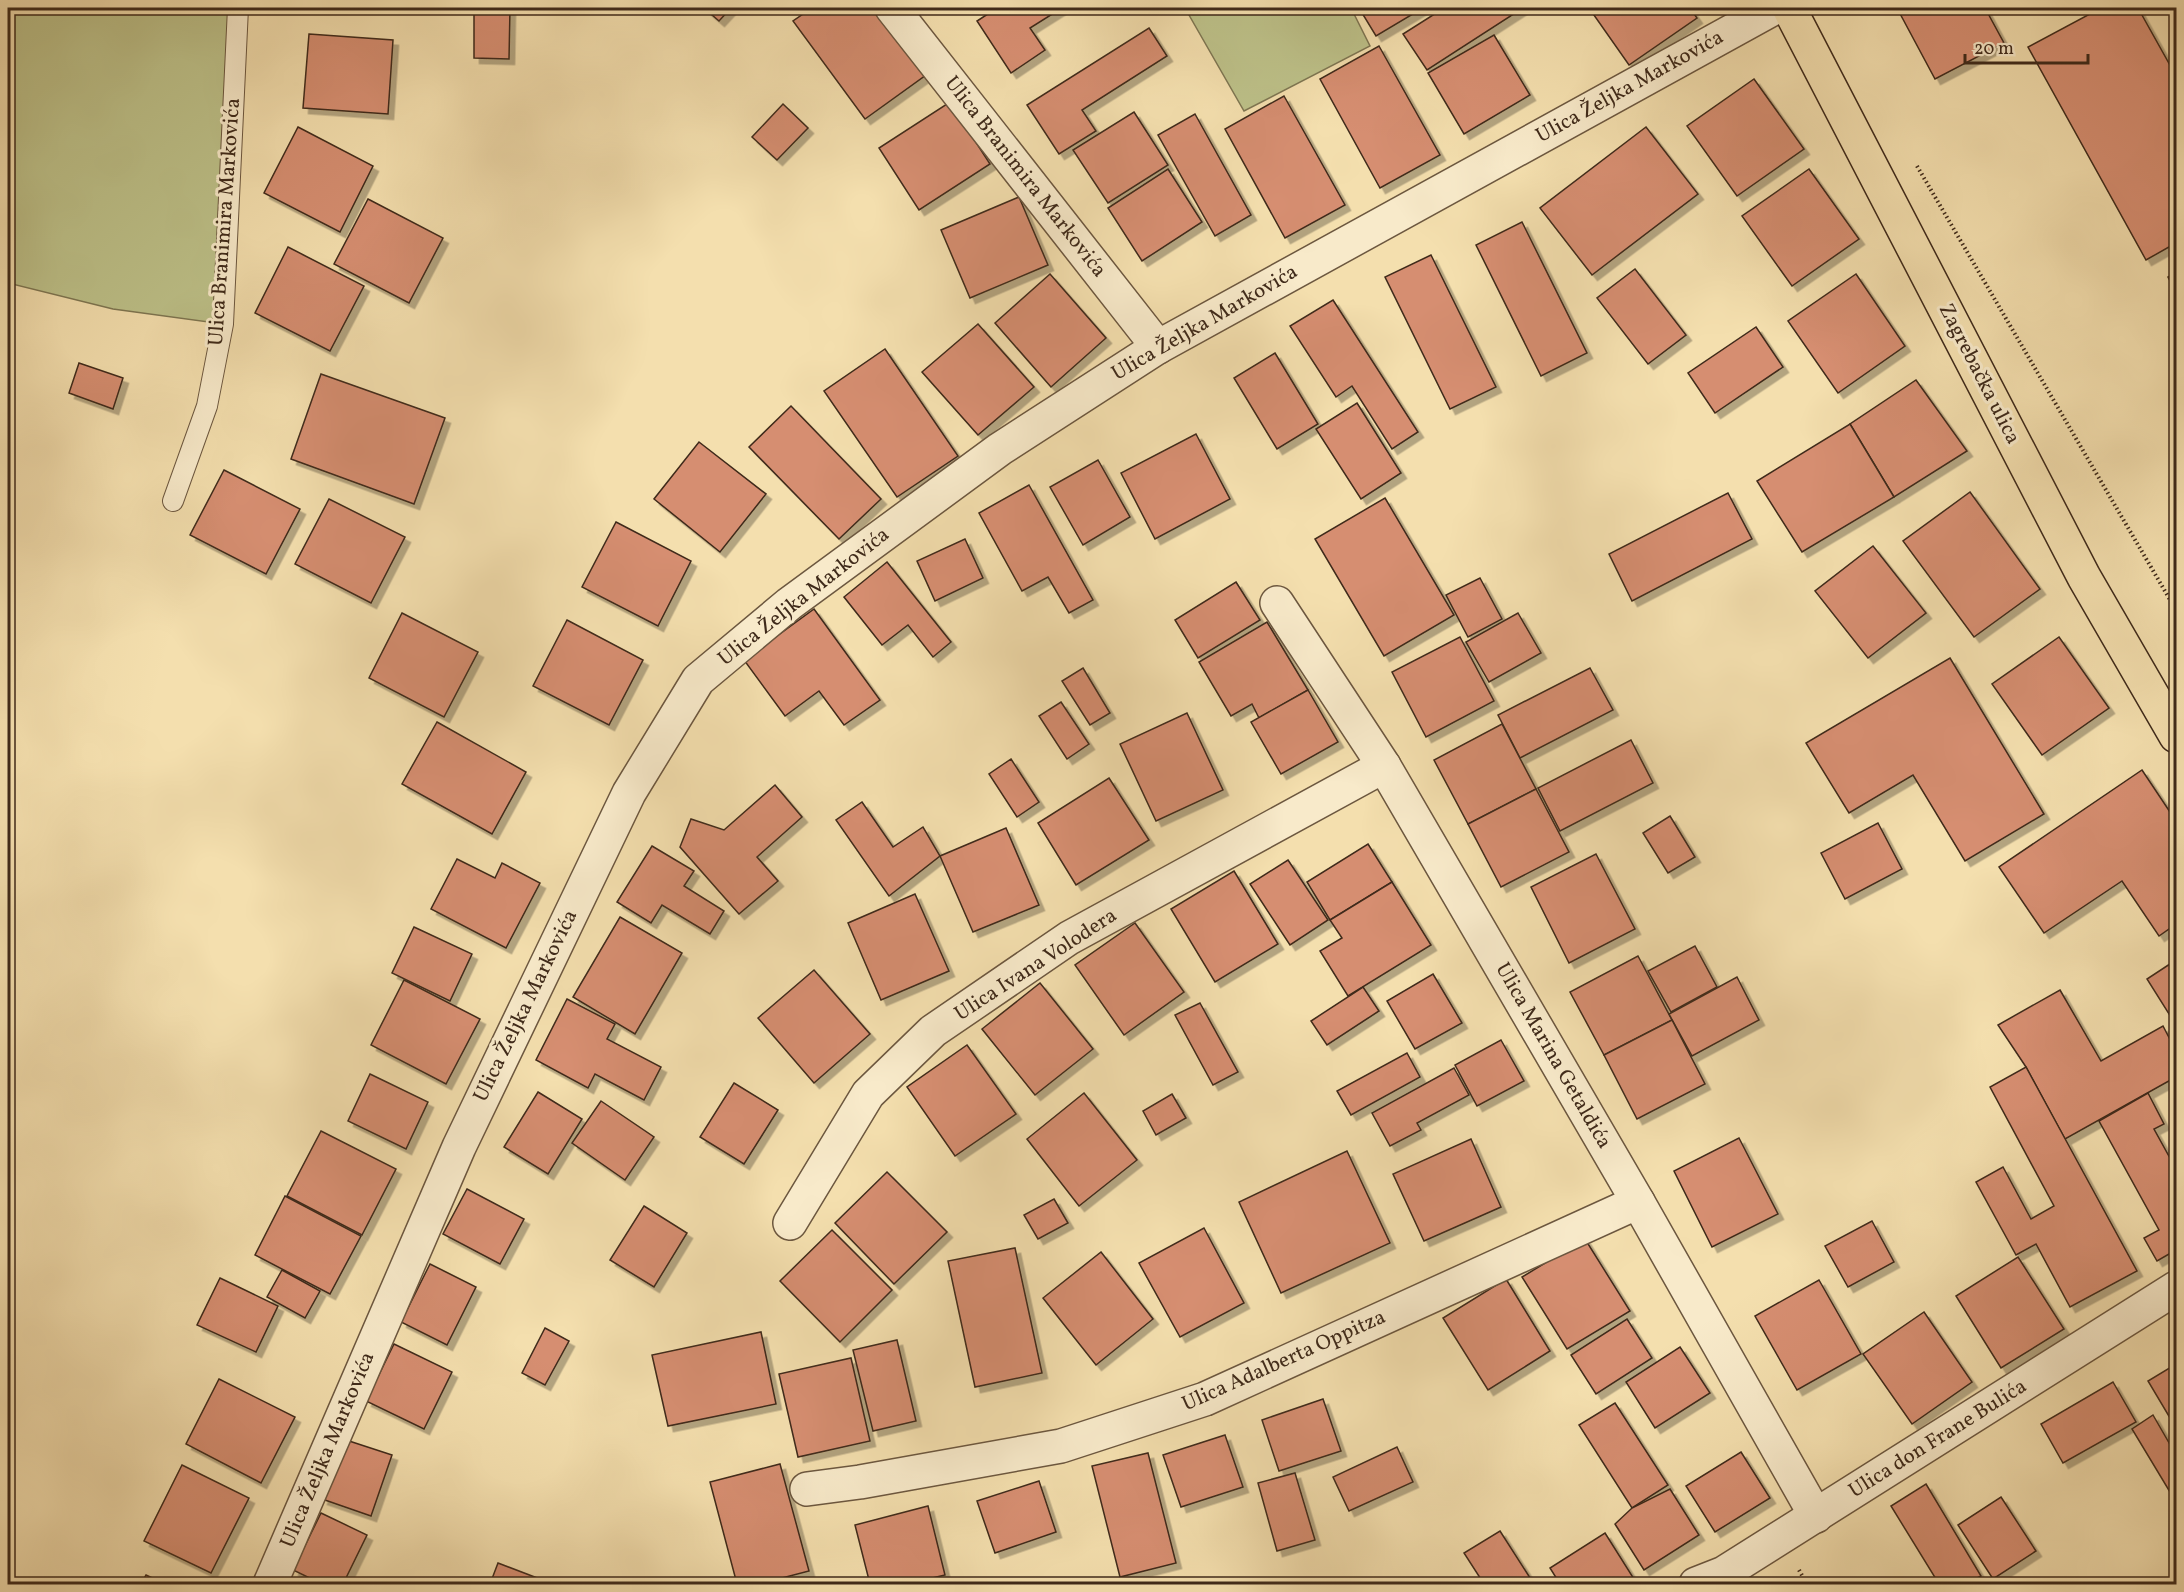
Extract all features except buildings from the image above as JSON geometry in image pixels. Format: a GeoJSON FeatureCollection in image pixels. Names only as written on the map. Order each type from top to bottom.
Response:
{"type":"FeatureCollection","features":[{"type":"Feature","properties":{"kind":"main road","name":"Zagrebačka ulica"},"geometry":{"type":"LineString","coordinates":[[1789,8],[2084,577],[2176,736]]}},
{"type":"Feature","properties":{"kind":"street","name":"Ulica Branimira Markovića"},"geometry":{"type":"LineString","coordinates":[[892,8],[1158,347]]}},
{"type":"Feature","properties":{"kind":"street","name":"Ulica Željka Markovića"},"geometry":{"type":"LineString","coordinates":[[270,1584],[464,1136],[629,793],[698,680],[789,604],[1000,449],[1158,347],[1774,8]]}},
{"type":"Feature","properties":{"kind":"street","name":"Ulica Marina Getaldića"},"geometry":{"type":"LineString","coordinates":[[1277,603],[1384,766],[1638,1202],[1816,1516]]}},
{"type":"Feature","properties":{"kind":"street","name":"Ulica Ivana Volodera"},"geometry":{"type":"LineString","coordinates":[[790,1223],[868,1094],[933,1031],[1069,938],[1384,766]]}},
{"type":"Feature","properties":{"kind":"street","name":"Ulica Adalberta Oppitza"},"geometry":{"type":"LineString","coordinates":[[807,1489],[860,1482],[1061,1446],[1205,1399],[1638,1202]]}},
{"type":"Feature","properties":{"kind":"street","name":"Ulica don Frane Bulića"},"geometry":{"type":"LineString","coordinates":[[1718,1581],[1816,1516],[2176,1288]]}},
{"type":"Feature","properties":{"kind":"lane","name":"Ulica Branimira Markovića"},"geometry":{"type":"LineString","coordinates":[[173,501],[207,406],[223,324],[238,8]]}},
{"type":"Feature","properties":{"kind":"path"},"geometry":{"type":"LineString","coordinates":[[1914,161],[2176,610]]}},
{"type":"Feature","properties":{"kind":"green space"},"geometry":{"type":"Polygon","coordinates":[[[8,8],[240,8],[223,324],[113,309],[8,283],[8,8]]]}},
{"type":"Feature","properties":{"kind":"green space"},"geometry":{"type":"Polygon","coordinates":[[[1185,8],[1307,8],[1311,13],[1321,8],[1351,8],[1370,46],[1244,111],[1185,8]]]}}]}
